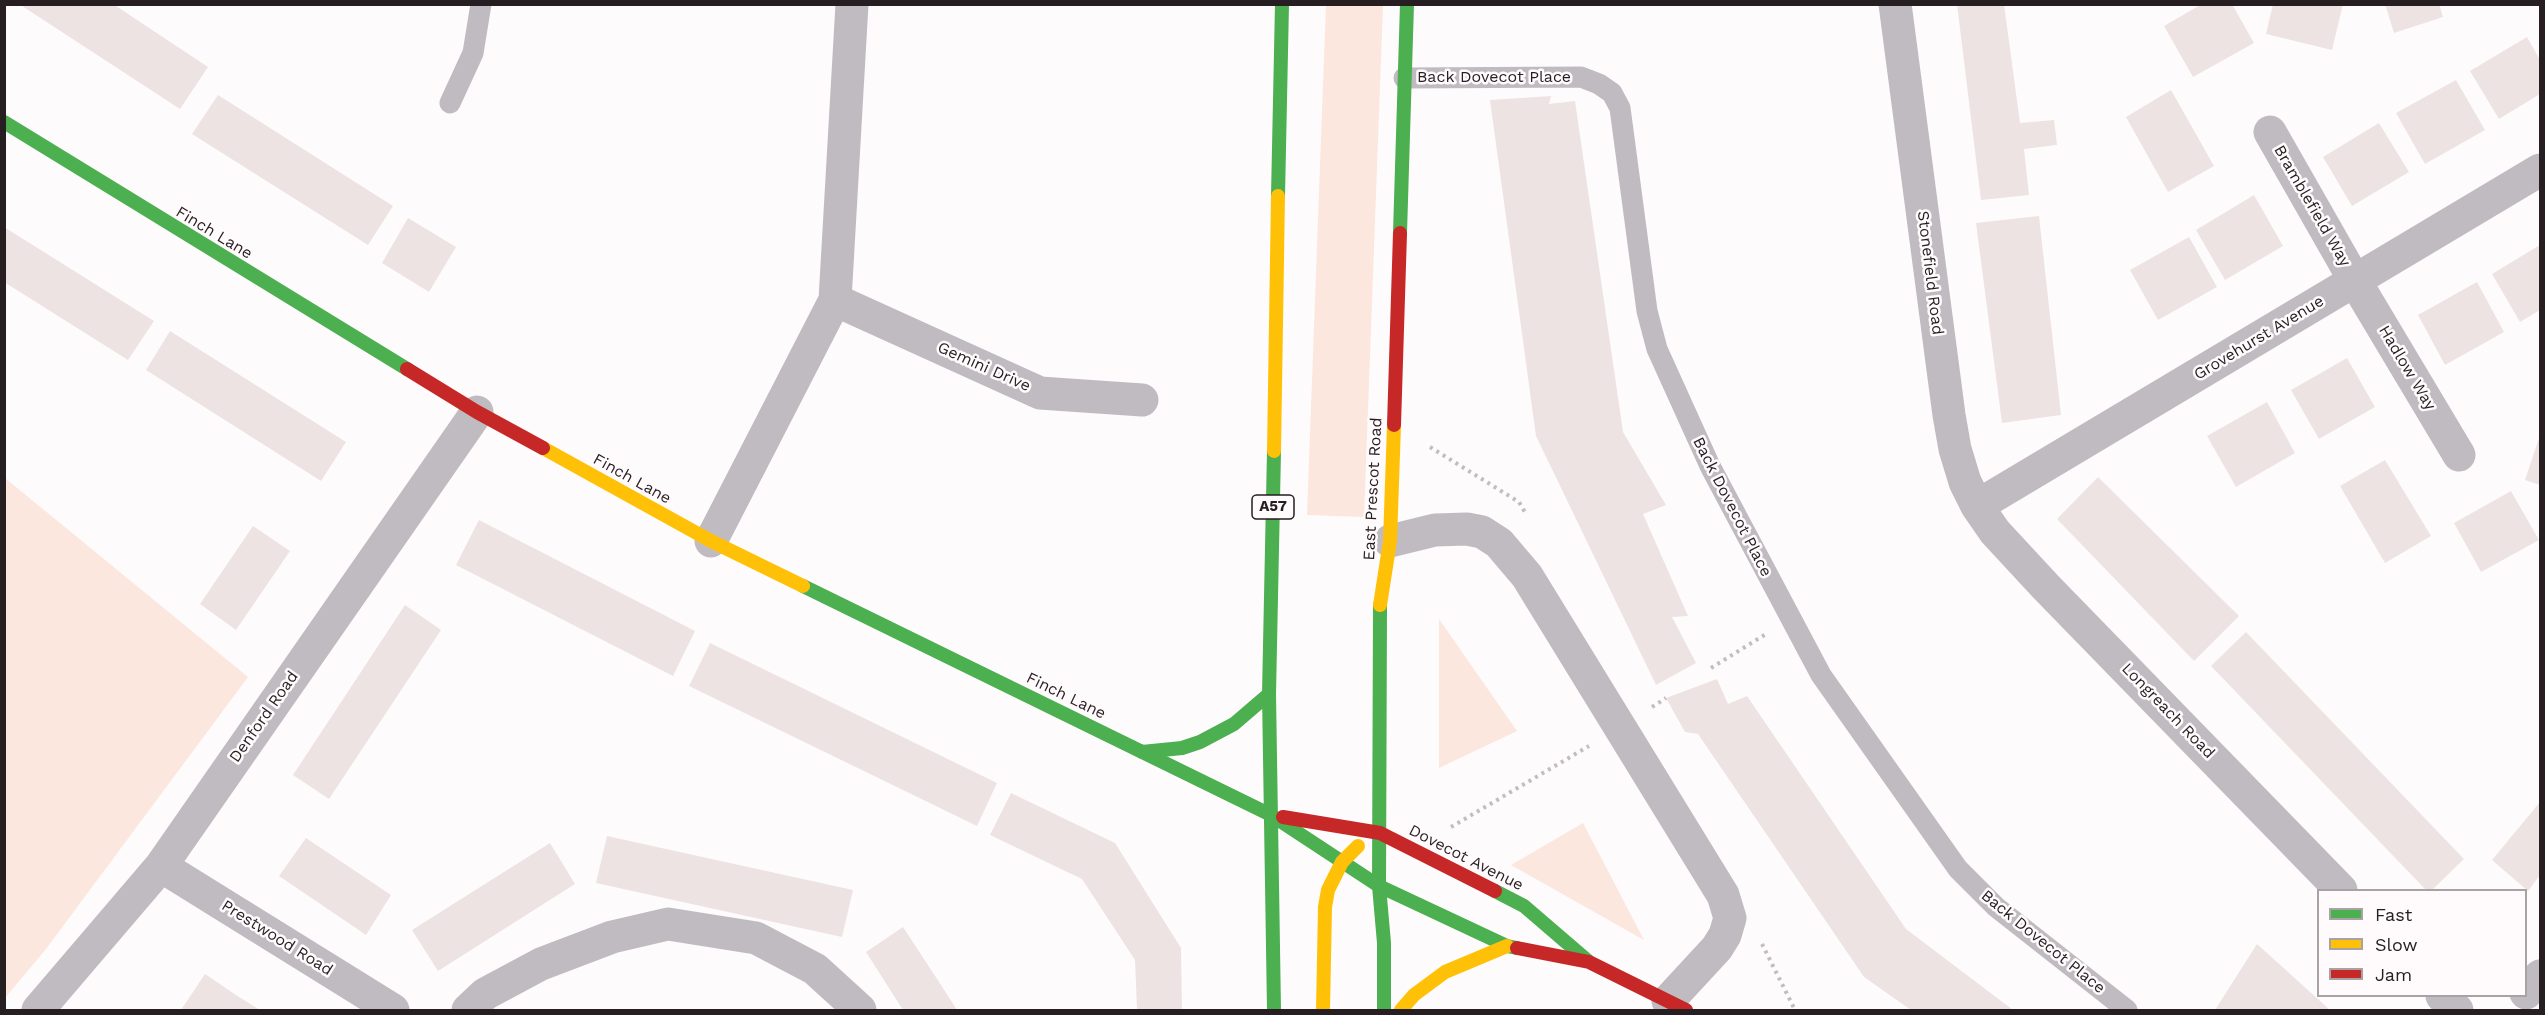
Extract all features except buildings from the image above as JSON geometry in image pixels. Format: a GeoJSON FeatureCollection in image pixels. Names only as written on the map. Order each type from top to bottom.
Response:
{"type":"FeatureCollection","features":[{"type":"Feature","properties":{"kind":"main road","name":"A57"},"geometry":{"type":"LineString","coordinates":[[1274,1011],[1269,694],[1282,4]]}},
{"type":"Feature","properties":{"kind":"main road","name":"East Prescot Road"},"geometry":{"type":"LineString","coordinates":[[1384,1011],[1384,943],[1379,886],[1380,602],[1390,541],[1407,4]]}},
{"type":"Feature","properties":{"kind":"main road","name":"Finch Lane"},"geometry":{"type":"LineString","coordinates":[[4,122],[477,412],[711,542],[1271,815],[1379,886]]}},
{"type":"Feature","properties":{"kind":"main road"},"geometry":{"type":"LineString","coordinates":[[1142,752],[1182,748],[1200,742],[1234,724],[1269,694]]}},
{"type":"Feature","properties":{"kind":"main road","name":"Finch Lane"},"geometry":{"type":"LineString","coordinates":[[1271,815],[1380,832]]}},
{"type":"Feature","properties":{"kind":"main road"},"geometry":{"type":"LineString","coordinates":[[1323,1011],[1325,907],[1334,875],[1342,861],[1365,839],[1380,832]]}},
{"type":"Feature","properties":{"kind":"main road","name":"Dovecot Avenue"},"geometry":{"type":"LineString","coordinates":[[1380,832],[1524,906],[1589,963]]}},
{"type":"Feature","properties":{"kind":"main road","name":"Dovecot Avenue"},"geometry":{"type":"LineString","coordinates":[[1379,886],[1507,946],[1589,963],[1677,1006]]}},
{"type":"Feature","properties":{"kind":"main road"},"geometry":{"type":"LineString","coordinates":[[1401,1011],[1414,995],[1446,972],[1507,946]]}},
{"type":"Feature","properties":{"kind":"street"},"geometry":{"type":"LineString","coordinates":[[711,542],[835,300],[852,4]]}},
{"type":"Feature","properties":{"kind":"street","name":"Stonefield Road"},"geometry":{"type":"LineString","coordinates":[[1894,4],[1955,449],[1965,482],[1986,519]]}},
{"type":"Feature","properties":{"kind":"street","name":"Bramblefield Way"},"geometry":{"type":"LineString","coordinates":[[2270,132],[2355,281]]}},
{"type":"Feature","properties":{"kind":"street","name":"Grovehurst Avenue"},"geometry":{"type":"LineString","coordinates":[[1986,519],[2355,281],[2541,170]]}},
{"type":"Feature","properties":{"kind":"street","name":"Hadlow Way"},"geometry":{"type":"LineString","coordinates":[[2355,281],[2459,455]]}},
{"type":"Feature","properties":{"kind":"street","name":"Gemini Drive"},"geometry":{"type":"LineString","coordinates":[[835,300],[1040,393],[1142,400]]}},
{"type":"Feature","properties":{"kind":"street","name":"Denford Road"},"geometry":{"type":"LineString","coordinates":[[38,1011],[161,866],[477,412]]}},
{"type":"Feature","properties":{"kind":"street","name":"Longreach Road"},"geometry":{"type":"LineString","coordinates":[[1986,519],[2339,889]]}},
{"type":"Feature","properties":{"kind":"street"},"geometry":{"type":"LineString","coordinates":[[1390,541],[1435,530],[1474,529],[1495,540],[1527,576],[1723,894],[1730,918],[1725,935],[1677,1006]]}},
{"type":"Feature","properties":{"kind":"street","name":"Prestwood Road"},"geometry":{"type":"LineString","coordinates":[[161,866],[393,1011]]}},
{"type":"Feature","properties":{"kind":"street"},"geometry":{"type":"LineString","coordinates":[[468,1011],[485,994],[541,964],[612,938],[668,924],[756,938],[815,969],[860,1011]]}},
{"type":"Feature","properties":{"kind":"street"},"geometry":{"type":"LineString","coordinates":[[2527,991],[2541,976]]}},
{"type":"Feature","properties":{"kind":"street"},"geometry":{"type":"LineString","coordinates":[[2443,997],[2457,1011]]}},
{"type":"Feature","properties":{"kind":"street"},"geometry":{"type":"LineString","coordinates":[[2510,1011],[2522,997]]}},
{"type":"Feature","properties":{"kind":"lane"},"geometry":{"type":"LineString","coordinates":[[450,103],[473,53],[481,4]]}},
{"type":"Feature","properties":{"kind":"lane","name":"Back Dovecot Place"},"geometry":{"type":"LineString","coordinates":[[1404,78],[1581,77],[1599,84],[1612,93],[1620,108],[1645,300],[1657,349],[1710,466],[1789,619],[1821,675],[1958,869],[2015,922],[2127,1011]]}},
{"type":"Feature","properties":{"kind":"path"},"geometry":{"type":"LineString","coordinates":[[1711,669],[1789,619]]}},
{"type":"Feature","properties":{"kind":"path"},"geometry":{"type":"LineString","coordinates":[[1450,827],[1620,728],[1666,698]]}},
{"type":"Feature","properties":{"kind":"shaded area"},"geometry":{"type":"Polygon","coordinates":[[[1326,5],[1383,5],[1364,517],[1307,515],[1326,5]]]}},
{"type":"Feature","properties":{"kind":"shaded area"},"geometry":{"type":"Polygon","coordinates":[[[5,478],[248,677],[46,949],[5,998],[5,478]]]}},
{"type":"Feature","properties":{"kind":"shaded area"},"geometry":{"type":"Polygon","coordinates":[[[1439,619],[1517,731],[1439,768],[1439,619]]]}},
{"type":"Feature","properties":{"kind":"shaded area"},"geometry":{"type":"Polygon","coordinates":[[[1583,823],[1644,940],[1511,865],[1583,823]]]}},
{"type":"Feature","properties":{"kind":"traffic: fast"},"geometry":{"type":"LineString","coordinates":[[1278,196],[1282,4]]}},
{"type":"Feature","properties":{"kind":"traffic: fast"},"geometry":{"type":"LineString","coordinates":[[1400,233],[1407,4]]}},
{"type":"Feature","properties":{"kind":"traffic: fast"},"geometry":{"type":"LineString","coordinates":[[4,122],[407,369]]}},
{"type":"Feature","properties":{"kind":"traffic: fast"},"geometry":{"type":"LineString","coordinates":[[1274,451],[1269,694],[1274,1010]]}},
{"type":"Feature","properties":{"kind":"traffic: fast"},"geometry":{"type":"LineString","coordinates":[[803,586],[1271,815],[1379,886],[1507,946],[1517,948]]}},
{"type":"Feature","properties":{"kind":"traffic: fast"},"geometry":{"type":"LineString","coordinates":[[1380,605],[1379,886],[1384,943],[1384,1010]]}},
{"type":"Feature","properties":{"kind":"traffic: fast"},"geometry":{"type":"LineString","coordinates":[[1142,752],[1182,748],[1200,742],[1234,724],[1269,694]]}},
{"type":"Feature","properties":{"kind":"traffic: fast"},"geometry":{"type":"LineString","coordinates":[[1495,891],[1524,906],[1588,961]]}},
{"type":"Feature","properties":{"kind":"traffic: slow"},"geometry":{"type":"LineString","coordinates":[[1274,451],[1278,196]]}},
{"type":"Feature","properties":{"kind":"traffic: slow"},"geometry":{"type":"LineString","coordinates":[[1380,605],[1390,541],[1394,425]]}},
{"type":"Feature","properties":{"kind":"traffic: slow"},"geometry":{"type":"LineString","coordinates":[[543,448],[711,541],[803,586]]}},
{"type":"Feature","properties":{"kind":"traffic: slow"},"geometry":{"type":"LineString","coordinates":[[1323,1010],[1325,907],[1328,890],[1342,862],[1358,846]]}},
{"type":"Feature","properties":{"kind":"traffic: slow"},"geometry":{"type":"LineString","coordinates":[[1401,1010],[1414,995],[1445,972],[1507,946]]}},
{"type":"Feature","properties":{"kind":"traffic: jam"},"geometry":{"type":"LineString","coordinates":[[1394,425],[1400,233]]}},
{"type":"Feature","properties":{"kind":"traffic: jam"},"geometry":{"type":"LineString","coordinates":[[407,369],[477,412],[543,448]]}},
{"type":"Feature","properties":{"kind":"traffic: jam"},"geometry":{"type":"LineString","coordinates":[[1283,817],[1380,833],[1495,891]]}},
{"type":"Feature","properties":{"kind":"traffic: jam"},"geometry":{"type":"LineString","coordinates":[[1517,948],[1589,962],[1686,1010]]}}]}
